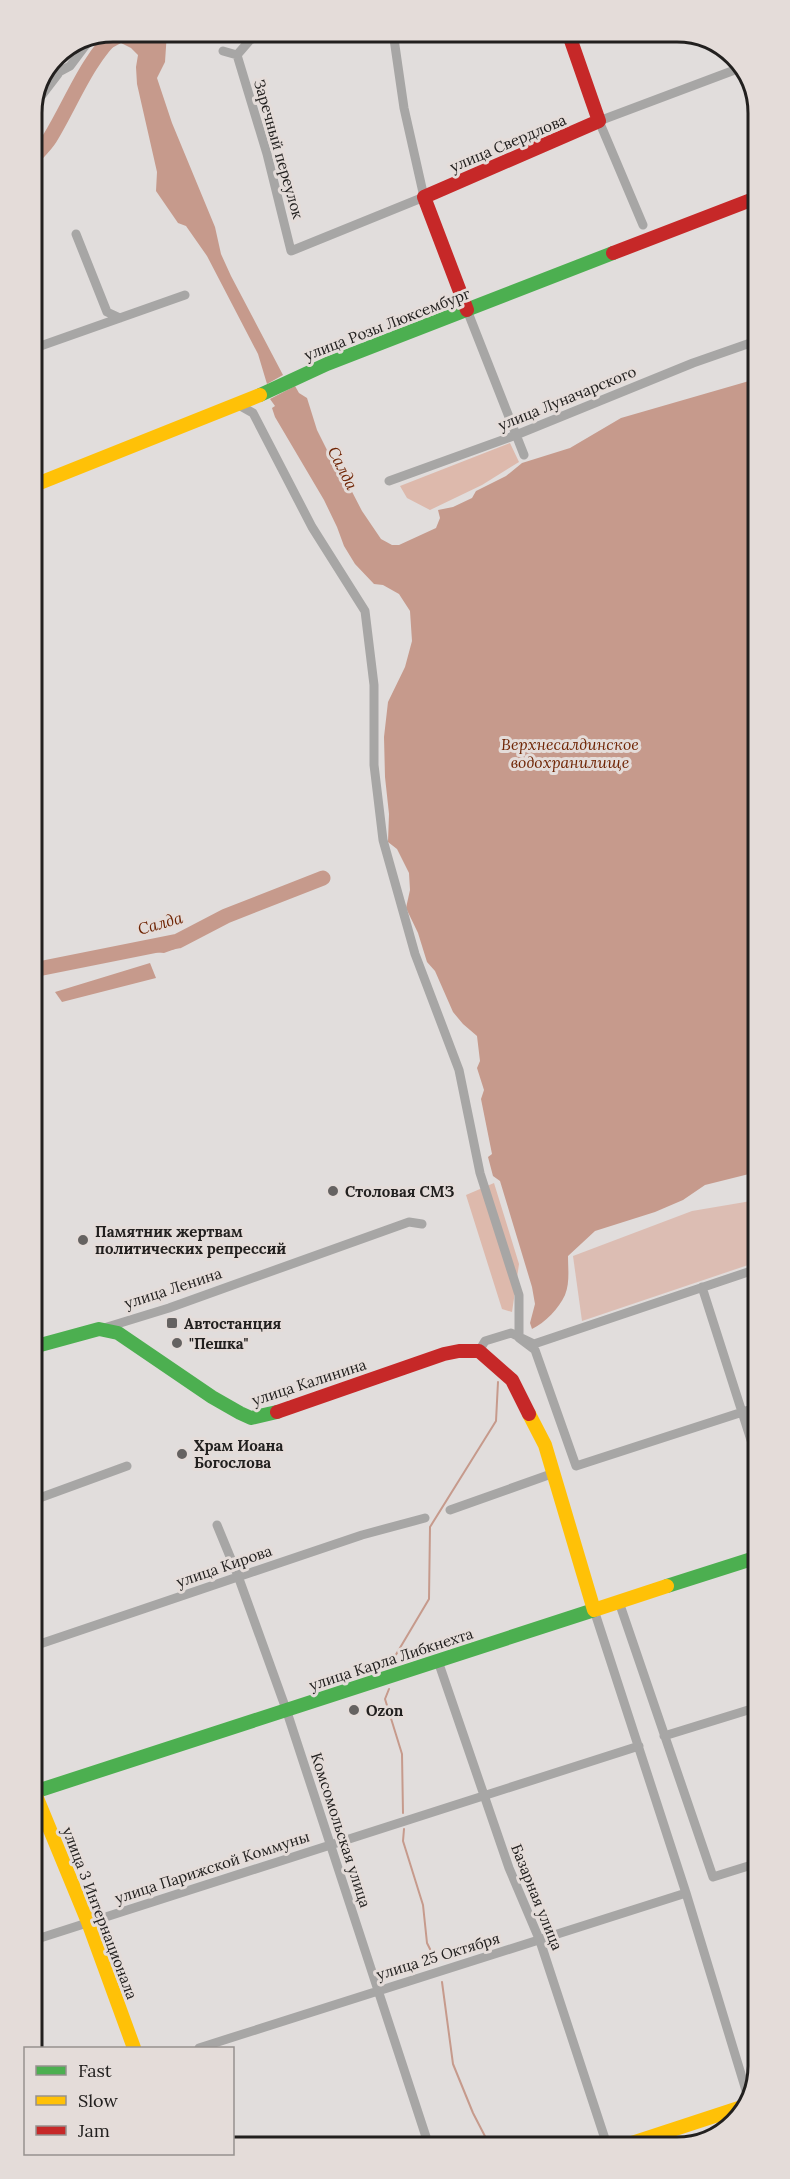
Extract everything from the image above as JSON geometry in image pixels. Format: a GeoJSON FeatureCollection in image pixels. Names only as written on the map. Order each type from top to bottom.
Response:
{"type":"FeatureCollection","features":[{"type":"Feature","properties":{"kind":"main road"},"geometry":{"type":"LineString","coordinates":[[571,42],[599,121]]}},
{"type":"Feature","properties":{"kind":"main road","name":"улица Свердлова"},"geometry":{"type":"LineString","coordinates":[[424,197],[599,121]]}},
{"type":"Feature","properties":{"kind":"main road"},"geometry":{"type":"LineString","coordinates":[[424,197],[467,310]]}},
{"type":"Feature","properties":{"kind":"main road","name":"улица Розы Люксембург"},"geometry":{"type":"LineString","coordinates":[[42,482],[237,404],[327,363],[748,201]]}},
{"type":"Feature","properties":{"kind":"main road","name":"улица Ленина"},"geometry":{"type":"LineString","coordinates":[[42,1345],[99,1329]]}},
{"type":"Feature","properties":{"kind":"main road","name":"улица Калинина"},"geometry":{"type":"LineString","coordinates":[[99,1329],[117,1333],[212,1397],[251,1418],[267,1416],[444,1354],[479,1351]]}},
{"type":"Feature","properties":{"kind":"main road"},"geometry":{"type":"LineString","coordinates":[[479,1351],[512,1380],[545,1445],[594,1610]]}},
{"type":"Feature","properties":{"kind":"main road","name":"улица Карла Либкнехта"},"geometry":{"type":"LineString","coordinates":[[42,1789],[748,1560]]}},
{"type":"Feature","properties":{"kind":"main road","name":"улица 3 Интернационала"},"geometry":{"type":"LineString","coordinates":[[42,1811],[88,1922],[133,2047]]}},
{"type":"Feature","properties":{"kind":"main road"},"geometry":{"type":"LineString","coordinates":[[650,2137],[732,2110]]}},
{"type":"Feature","properties":{"kind":"street"},"geometry":{"type":"LineString","coordinates":[[223,51],[237,56],[248,42]]}},
{"type":"Feature","properties":{"kind":"street"},"geometry":{"type":"LineString","coordinates":[[394,42],[404,108],[424,197]]}},
{"type":"Feature","properties":{"kind":"street"},"geometry":{"type":"LineString","coordinates":[[53,75],[70,66],[83,49]]}},
{"type":"Feature","properties":{"kind":"street","name":"Заречный переулок"},"geometry":{"type":"LineString","coordinates":[[237,56],[267,154],[291,251]]}},
{"type":"Feature","properties":{"kind":"street"},"geometry":{"type":"LineString","coordinates":[[45,92],[62,70]]}},
{"type":"Feature","properties":{"kind":"street","name":"улица Свердлова"},"geometry":{"type":"LineString","coordinates":[[599,121],[734,70]]}},
{"type":"Feature","properties":{"kind":"street"},"geometry":{"type":"LineString","coordinates":[[599,121],[643,225]]}},
{"type":"Feature","properties":{"kind":"street","name":"улица Свердлова"},"geometry":{"type":"LineString","coordinates":[[291,251],[424,197]]}},
{"type":"Feature","properties":{"kind":"street"},"geometry":{"type":"LineString","coordinates":[[76,234],[107,312],[120,318]]}},
{"type":"Feature","properties":{"kind":"street"},"geometry":{"type":"LineString","coordinates":[[42,345],[184,295]]}},
{"type":"Feature","properties":{"kind":"street"},"geometry":{"type":"LineString","coordinates":[[467,310],[524,455]]}},
{"type":"Feature","properties":{"kind":"street","name":"улица Луначарского"},"geometry":{"type":"LineString","coordinates":[[389,481],[516,435],[693,363],[748,344]]}},
{"type":"Feature","properties":{"kind":"street"},"geometry":{"type":"LineString","coordinates":[[237,404],[253,413],[312,527],[365,611],[374,685],[374,765],[383,840],[415,954],[459,1070],[480,1173],[519,1295],[519,1338]]}},
{"type":"Feature","properties":{"kind":"street","name":"улица Ленина"},"geometry":{"type":"LineString","coordinates":[[99,1329],[180,1304],[410,1222],[422,1224]]}},
{"type":"Feature","properties":{"kind":"street"},"geometry":{"type":"LineString","coordinates":[[479,1351],[484,1341],[511,1334],[534,1344],[748,1272]]}},
{"type":"Feature","properties":{"kind":"street"},"geometry":{"type":"LineString","coordinates":[[702,1287],[748,1433]]}},
{"type":"Feature","properties":{"kind":"street"},"geometry":{"type":"LineString","coordinates":[[519,1338],[535,1350],[576,1466],[748,1411]]}},
{"type":"Feature","properties":{"kind":"street"},"geometry":{"type":"LineString","coordinates":[[42,1497],[127,1466]]}},
{"type":"Feature","properties":{"kind":"street"},"geometry":{"type":"LineString","coordinates":[[450,1510],[554,1473]]}},
{"type":"Feature","properties":{"kind":"street","name":"улица Кирова"},"geometry":{"type":"LineString","coordinates":[[42,1643],[362,1535],[425,1518]]}},
{"type":"Feature","properties":{"kind":"street","name":"Комсомольская улица"},"geometry":{"type":"LineString","coordinates":[[217,1525],[286,1709],[426,2137]]}},
{"type":"Feature","properties":{"kind":"street"},"geometry":{"type":"LineString","coordinates":[[619,1602],[713,1877],[748,1866]]}},
{"type":"Feature","properties":{"kind":"street"},"geometry":{"type":"LineString","coordinates":[[594,1610],[686,1893],[745,2087]]}},
{"type":"Feature","properties":{"kind":"street","name":"Базарная улица"},"geometry":{"type":"LineString","coordinates":[[438,1661],[509,1869],[540,1941],[604,2137]]}},
{"type":"Feature","properties":{"kind":"street"},"geometry":{"type":"LineString","coordinates":[[664,1736],[748,1710]]}},
{"type":"Feature","properties":{"kind":"street","name":"улица Парижской Коммуны"},"geometry":{"type":"LineString","coordinates":[[42,1937],[639,1746]]}},
{"type":"Feature","properties":{"kind":"street","name":"улица 25 Октября"},"geometry":{"type":"LineString","coordinates":[[205,2047],[377,1990],[540,1941],[686,1893]]}},
{"type":"Feature","properties":{"kind":"shaded area"},"geometry":{"type":"Polygon","coordinates":[[[510,443],[519,462],[482,485],[430,510],[407,498],[400,486],[510,443]]]}},
{"type":"Feature","properties":{"kind":"shaded area"},"geometry":{"type":"Polygon","coordinates":[[[494,1183],[519,1264],[512,1312],[502,1309],[466,1195],[494,1183]]]}},
{"type":"Feature","properties":{"kind":"shaded area"},"geometry":{"type":"Polygon","coordinates":[[[748,1202],[748,1265],[582,1321],[573,1256],[692,1211],[748,1202]]]}},
{"type":"Feature","properties":{"kind":"water"},"geometry":{"type":"Polygon","coordinates":[[[166,42],[165,62],[157,78],[172,123],[215,227],[221,254],[283,375],[267,384],[258,354],[207,256],[186,226],[178,223],[156,191],[157,172],[137,84],[138,55],[121,43],[110,49],[105,43],[166,42]]]}},
{"type":"Feature","properties":{"kind":"water","name":"Верхнесалдинское водохранилище"},"geometry":{"type":"Polygon","coordinates":[[[748,381],[748,1174],[705,1185],[683,1200],[655,1212],[595,1231],[568,1256],[568,1286],[562,1300],[547,1319],[532,1329],[530,1323],[535,1304],[532,1287],[500,1181],[493,1176],[488,1157],[492,1154],[481,1099],[484,1090],[477,1068],[480,1061],[477,1036],[453,1012],[435,971],[427,962],[418,933],[406,908],[410,890],[409,873],[397,849],[388,842],[389,814],[384,737],[388,702],[405,667],[412,641],[410,611],[399,594],[383,585],[374,584],[355,564],[344,546],[324,500],[275,417],[272,408],[275,406],[270,399],[295,386],[299,393],[307,398],[317,430],[329,454],[381,539],[392,545],[399,545],[436,528],[440,518],[438,510],[453,507],[472,498],[476,491],[506,476],[522,463],[570,448],[621,418],[748,381]]]}},
{"type":"Feature","properties":{"kind":"water"},"geometry":{"type":"Polygon","coordinates":[[[176,937],[178,941],[175,949],[164,953],[129,950],[136,945],[176,937]]]}},
{"type":"Feature","properties":{"kind":"water"},"geometry":{"type":"Polygon","coordinates":[[[150,963],[156,978],[62,1002],[55,992],[150,963]]]}},
{"type":"Feature","properties":{"kind":"waterway","name":"Салда"},"geometry":{"type":"LineString","coordinates":[[42,148],[50,138],[80,82],[107,42]]}},
{"type":"Feature","properties":{"kind":"waterway","name":"Салда"},"geometry":{"type":"LineString","coordinates":[[42,968],[178,941],[226,916],[323,878]]}},
{"type":"Feature","properties":{"kind":"waterway"},"geometry":{"type":"LineString","coordinates":[[391,1663],[429,1599],[430,1527],[496,1421],[498,1382]]}},
{"type":"Feature","properties":{"kind":"waterway"},"geometry":{"type":"LineString","coordinates":[[389,1689],[385,1699],[402,1754],[403,1813]]}},
{"type":"Feature","properties":{"kind":"waterway"},"geometry":{"type":"LineString","coordinates":[[404,1829],[403,1841],[423,1905],[427,1943],[436,1961]]}},
{"type":"Feature","properties":{"kind":"waterway"},"geometry":{"type":"LineString","coordinates":[[442,1982],[453,2064],[485,2137]]}},
{"type":"Feature","properties":{"kind":"traffic: fast"},"geometry":{"type":"LineString","coordinates":[[260,395],[327,364],[613,253]]}},
{"type":"Feature","properties":{"kind":"traffic: fast"},"geometry":{"type":"LineString","coordinates":[[42,1345],[99,1329],[118,1333],[212,1397],[240,1413],[251,1418],[277,1412]]}},
{"type":"Feature","properties":{"kind":"traffic: fast"},"geometry":{"type":"LineString","coordinates":[[667,1586],[748,1560]]}},
{"type":"Feature","properties":{"kind":"traffic: fast"},"geometry":{"type":"LineString","coordinates":[[42,1789],[594,1610]]}},
{"type":"Feature","properties":{"kind":"traffic: slow"},"geometry":{"type":"LineString","coordinates":[[42,482],[260,395]]}},
{"type":"Feature","properties":{"kind":"traffic: slow"},"geometry":{"type":"LineString","coordinates":[[529,1414],[545,1445],[594,1610],[667,1586]]}},
{"type":"Feature","properties":{"kind":"traffic: slow"},"geometry":{"type":"LineString","coordinates":[[42,1810],[88,1922],[134,2047]]}},
{"type":"Feature","properties":{"kind":"traffic: slow"},"geometry":{"type":"LineString","coordinates":[[650,2137],[732,2110]]}},
{"type":"Feature","properties":{"kind":"traffic: jam"},"geometry":{"type":"LineString","coordinates":[[467,310],[424,197],[599,121],[571,42]]}},
{"type":"Feature","properties":{"kind":"traffic: jam"},"geometry":{"type":"LineString","coordinates":[[613,253],[748,201]]}},
{"type":"Feature","properties":{"kind":"traffic: jam"},"geometry":{"type":"LineString","coordinates":[[277,1412],[444,1354],[479,1351],[512,1380],[529,1414]]}},
{"type":"Feature","properties":{"kind":"place","name":"Столовая СМЗ"},"geometry":{"type":"Point","coordinates":[333,1191]}},
{"type":"Feature","properties":{"kind":"place","name":"Памятник жертвам политических репрессий"},"geometry":{"type":"Point","coordinates":[83,1240]}},
{"type":"Feature","properties":{"kind":"place","name":"Автостанция"},"geometry":{"type":"Point","coordinates":[172,1323]}},
{"type":"Feature","properties":{"kind":"place","name":"\"Пешка\""},"geometry":{"type":"Point","coordinates":[177,1343]}},
{"type":"Feature","properties":{"kind":"place","name":"Храм Иоана Богослова"},"geometry":{"type":"Point","coordinates":[182,1454]}},
{"type":"Feature","properties":{"kind":"place","name":"Ozon"},"geometry":{"type":"Point","coordinates":[354,1710]}}]}
